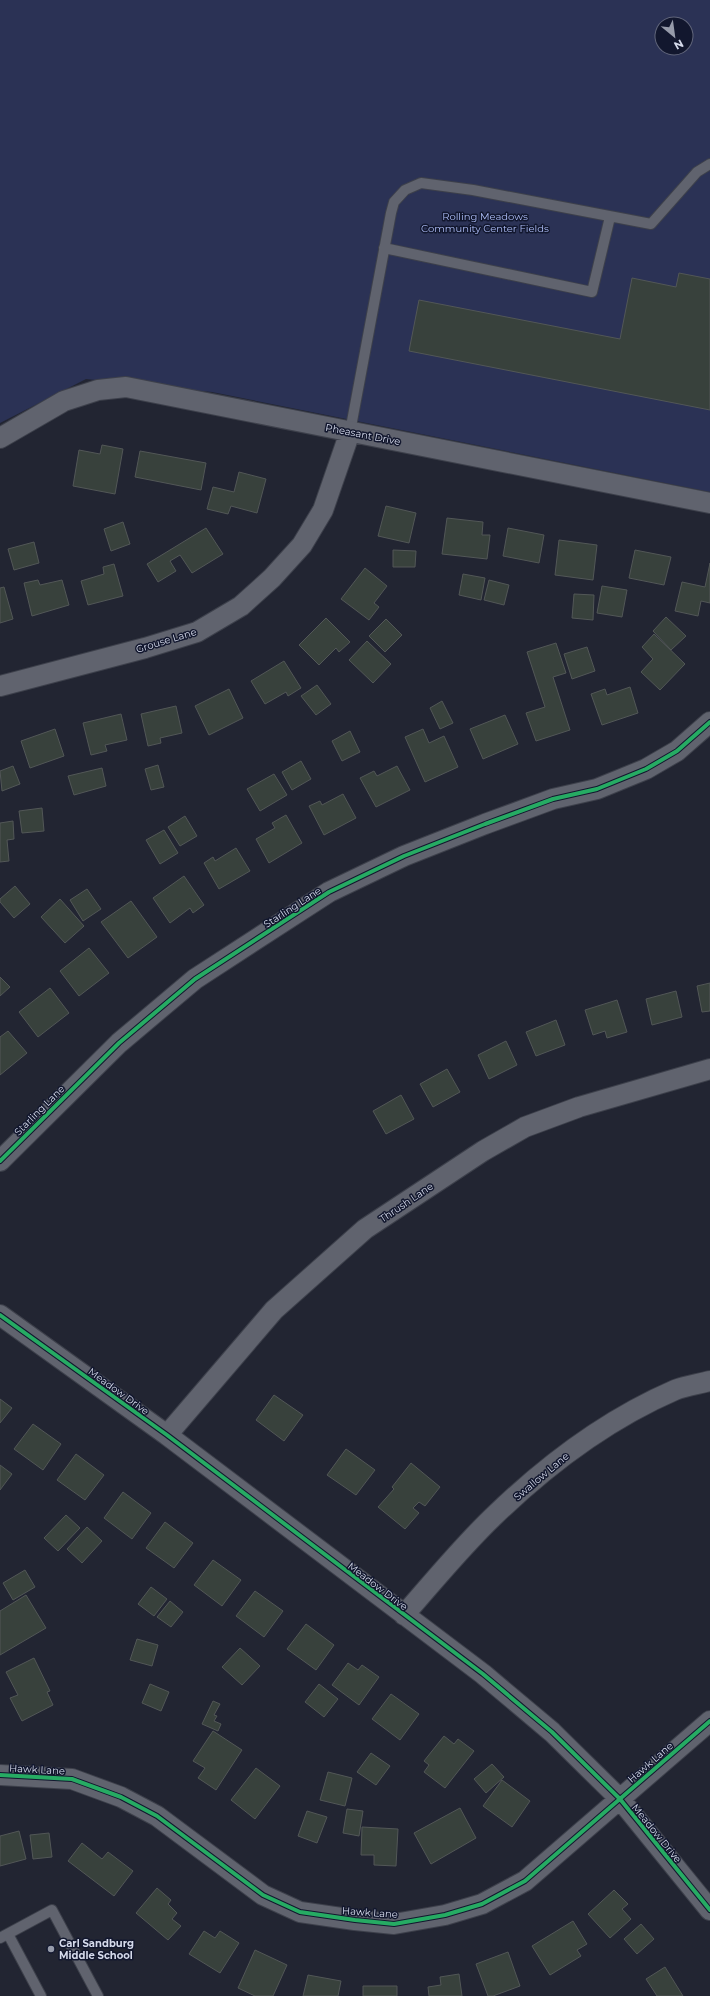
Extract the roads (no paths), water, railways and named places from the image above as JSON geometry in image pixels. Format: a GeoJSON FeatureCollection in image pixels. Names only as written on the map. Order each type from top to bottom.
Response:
{"type":"FeatureCollection","features":[{"type":"Feature","properties":{"kind":"street","name":"Pheasant Drive"},"geometry":{"type":"LineString","coordinates":[[0,438],[64,401],[98,390],[126,387],[710,503]]}},
{"type":"Feature","properties":{"kind":"street","name":"Grouse Lane"},"geometry":{"type":"LineString","coordinates":[[0,686],[145,648],[197,632],[241,606],[272,578],[302,545],[324,510],[350,432]]}},
{"type":"Feature","properties":{"kind":"street","name":"Starling Lane"},"geometry":{"type":"LineString","coordinates":[[0,1160],[119,1043],[195,979],[329,892],[404,856],[485,824],[554,799],[597,789],[646,770],[678,751],[710,722]]}},
{"type":"Feature","properties":{"kind":"street","name":"Thrush Lane"},"geometry":{"type":"LineString","coordinates":[[167,1435],[274,1310],[365,1229],[384,1216],[483,1151],[524,1127],[579,1107],[710,1069]]}},
{"type":"Feature","properties":{"kind":"street","name":"Meadow Drive"},"geometry":{"type":"LineString","coordinates":[[0,1315],[167,1435],[483,1674],[552,1732],[620,1799],[710,1910]]}},
{"type":"Feature","properties":{"kind":"street","name":"Swallow Lane"},"geometry":{"type":"LineString","coordinates":[[404,1615],[495,1515],[545,1470],[594,1434],[633,1412],[676,1390],[710,1381]]}},
{"type":"Feature","properties":{"kind":"street","name":"Hawk Lane"},"geometry":{"type":"LineString","coordinates":[[0,1775],[72,1779],[121,1796],[157,1816],[269,1898],[300,1912],[394,1924],[445,1915],[482,1904],[525,1881],[710,1721]]}},
{"type":"Feature","properties":{"kind":"lane"},"geometry":{"type":"LineString","coordinates":[[350,432],[394,202],[405,190],[421,184],[473,190],[651,224],[697,172],[710,164]]}},
{"type":"Feature","properties":{"kind":"lane"},"geometry":{"type":"LineString","coordinates":[[384,248],[592,292],[610,217]]}},
{"type":"Feature","properties":{"kind":"lane"},"geometry":{"type":"LineString","coordinates":[[42,1996],[4,1936],[52,1910],[98,1996]]}},
{"type":"Feature","properties":{"kind":"place","name":"Carl Sandburg Middle School"},"geometry":{"type":"Point","coordinates":[51,1949]}},
{"type":"Feature","properties":{"kind":"park label","name":"Rolling Meadows Community Center Fields"},"geometry":{"type":"Point","coordinates":[485,222]}}]}
